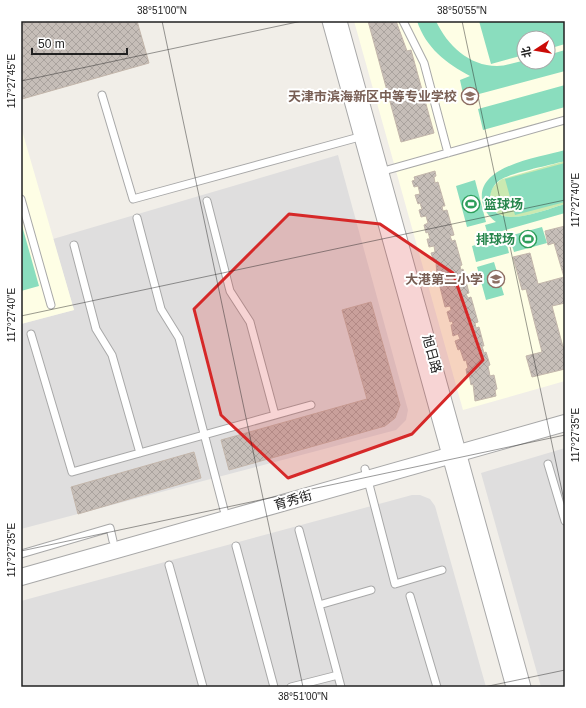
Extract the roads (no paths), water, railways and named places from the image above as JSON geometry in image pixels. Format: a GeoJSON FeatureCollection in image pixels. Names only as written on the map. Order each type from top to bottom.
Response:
{"type":"FeatureCollection","features":[{"type":"Feature","properties":{"kind":"street","name":"旭日路"},"geometry":{"type":"LineString","coordinates":[[329,21],[366,135],[453,449],[524,687]]}},
{"type":"Feature","properties":{"kind":"street","name":"旭日路"},"geometry":{"type":"LineString","coordinates":[[340,21],[366,135]]}},
{"type":"Feature","properties":{"kind":"street","name":"育秀街"},"geometry":{"type":"LineString","coordinates":[[21,577],[453,449],[565,412]]}},
{"type":"Feature","properties":{"kind":"street","name":"育秀街"},"geometry":{"type":"LineString","coordinates":[[453,449],[565,423]]}},
{"type":"Feature","properties":{"kind":"street","name":"旭日路"},"geometry":{"type":"LineString","coordinates":[[453,449],[513,687]]}},
{"type":"Feature","properties":{"kind":"street","name":"育秀街"},"geometry":{"type":"LineString","coordinates":[[21,566],[224,510],[366,474]]}},
{"type":"Feature","properties":{"kind":"lane"},"geometry":{"type":"LineString","coordinates":[[403,21],[424,63],[448,153]]}},
{"type":"Feature","properties":{"kind":"lane"},"geometry":{"type":"LineString","coordinates":[[102,95],[133,199],[366,135]]}},
{"type":"Feature","properties":{"kind":"lane"},"geometry":{"type":"LineString","coordinates":[[377,173],[565,120]]}},
{"type":"Feature","properties":{"kind":"lane"},"geometry":{"type":"LineString","coordinates":[[21,199],[51,305]]}},
{"type":"Feature","properties":{"kind":"lane"},"geometry":{"type":"LineString","coordinates":[[207,201],[230,291],[250,322],[275,415]]}},
{"type":"Feature","properties":{"kind":"lane"},"geometry":{"type":"LineString","coordinates":[[137,218],[161,309],[179,338],[224,510]]}},
{"type":"Feature","properties":{"kind":"lane"},"geometry":{"type":"LineString","coordinates":[[74,245],[96,329],[112,355],[140,453]]}},
{"type":"Feature","properties":{"kind":"lane"},"geometry":{"type":"LineString","coordinates":[[31,334],[72,472],[311,405]]}},
{"type":"Feature","properties":{"kind":"lane"},"geometry":{"type":"LineString","coordinates":[[548,464],[565,521]]}},
{"type":"Feature","properties":{"kind":"lane"},"geometry":{"type":"LineString","coordinates":[[366,474],[395,584],[442,570]]}},
{"type":"Feature","properties":{"kind":"lane"},"geometry":{"type":"LineString","coordinates":[[21,554],[110,528],[113,541]]}},
{"type":"Feature","properties":{"kind":"lane"},"geometry":{"type":"LineString","coordinates":[[299,530],[341,687]]}},
{"type":"Feature","properties":{"kind":"lane"},"geometry":{"type":"LineString","coordinates":[[236,546],[274,687]]}},
{"type":"Feature","properties":{"kind":"lane"},"geometry":{"type":"LineString","coordinates":[[169,565],[203,687]]}},
{"type":"Feature","properties":{"kind":"lane"},"geometry":{"type":"LineString","coordinates":[[319,606],[371,590]]}},
{"type":"Feature","properties":{"kind":"lane"},"geometry":{"type":"LineString","coordinates":[[410,596],[436,687]]}},
{"type":"Feature","properties":{"kind":"lane"},"geometry":{"type":"LineString","coordinates":[[291,687],[338,674]]}},
{"type":"Feature","properties":{"kind":"place","name":"天津市滨海新区中等专业学校"},"geometry":{"type":"Point","coordinates":[470,96]}},
{"type":"Feature","properties":{"kind":"place","name":"篮球场"},"geometry":{"type":"Point","coordinates":[471,204]}},
{"type":"Feature","properties":{"kind":"place","name":"排球场"},"geometry":{"type":"Point","coordinates":[528,239]}},
{"type":"Feature","properties":{"kind":"place","name":"大港第二小学"},"geometry":{"type":"Point","coordinates":[496,279]}}]}
